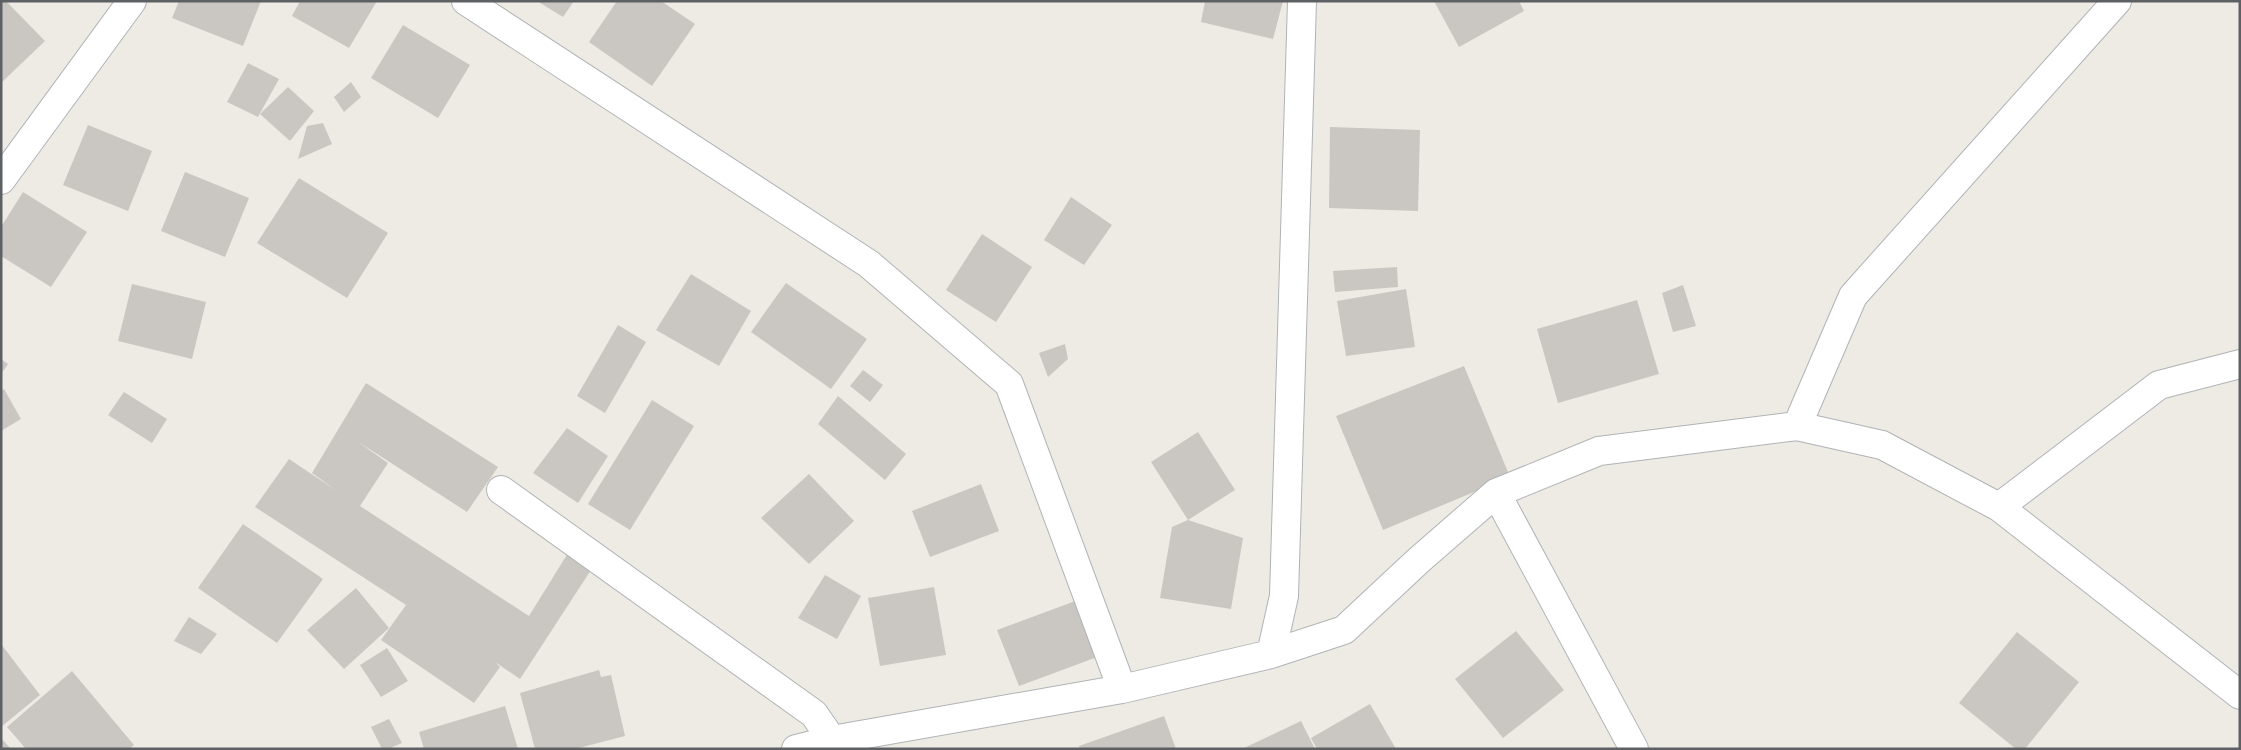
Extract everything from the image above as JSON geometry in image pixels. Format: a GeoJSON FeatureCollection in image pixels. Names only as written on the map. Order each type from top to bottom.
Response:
{"type":"FeatureCollection","features":[{"type":"Feature","properties":{"kind":"street"},"geometry":{"type":"LineString","coordinates":[[1,180],[132,1]]}},
{"type":"Feature","properties":{"kind":"street"},"geometry":{"type":"LineString","coordinates":[[466,1],[869,264],[1009,384],[1122,689]]}},
{"type":"Feature","properties":{"kind":"street"},"geometry":{"type":"LineString","coordinates":[[1271,654],[1284,596],[1302,1]]}},
{"type":"Feature","properties":{"kind":"street"},"geometry":{"type":"LineString","coordinates":[[1797,426],[1854,296],[2117,1]]}},
{"type":"Feature","properties":{"kind":"street"},"geometry":{"type":"LineString","coordinates":[[1999,507],[2159,385],[2240,364]]}},
{"type":"Feature","properties":{"kind":"street"},"geometry":{"type":"LineString","coordinates":[[796,749],[1122,689],[1271,654],[1344,630],[1419,560],[1496,493],[1599,451],[1797,426],[1882,445],[1999,507],[2240,694]]}},
{"type":"Feature","properties":{"kind":"street"},"geometry":{"type":"LineString","coordinates":[[501,490],[814,714],[831,744]]}},
{"type":"Feature","properties":{"kind":"street"},"geometry":{"type":"LineString","coordinates":[[1496,493],[1634,749]]}},
{"type":"Feature","properties":{"kind":"building"},"geometry":{"type":"Polygon","coordinates":[[[1,1],[6,1],[45,41],[1,83],[1,1]]]}},
{"type":"Feature","properties":{"kind":"building"},"geometry":{"type":"Polygon","coordinates":[[[179,1],[261,1],[243,46],[172,18],[179,1]]]}},
{"type":"Feature","properties":{"kind":"building"},"geometry":{"type":"Polygon","coordinates":[[[300,1],[377,1],[349,48],[292,16],[300,1]]]}},
{"type":"Feature","properties":{"kind":"building"},"geometry":{"type":"Polygon","coordinates":[[[537,1],[574,1],[563,17],[537,1]]]}},
{"type":"Feature","properties":{"kind":"building"},"geometry":{"type":"Polygon","coordinates":[[[617,1],[661,1],[695,24],[652,86],[589,42],[617,1]]]}},
{"type":"Feature","properties":{"kind":"building"},"geometry":{"type":"Polygon","coordinates":[[[1205,1],[1283,1],[1273,39],[1201,22],[1205,1]]]}},
{"type":"Feature","properties":{"kind":"building"},"geometry":{"type":"Polygon","coordinates":[[[1434,1],[1519,1],[1524,11],[1459,47],[1434,1]]]}},
{"type":"Feature","properties":{"kind":"building"},"geometry":{"type":"Polygon","coordinates":[[[403,25],[470,65],[438,118],[371,78],[403,25]]]}},
{"type":"Feature","properties":{"kind":"building"},"geometry":{"type":"Polygon","coordinates":[[[248,63],[279,79],[258,117],[227,102],[248,63]]]}},
{"type":"Feature","properties":{"kind":"building"},"geometry":{"type":"Polygon","coordinates":[[[351,82],[361,97],[344,112],[334,97],[351,82]]]}},
{"type":"Feature","properties":{"kind":"building"},"geometry":{"type":"Polygon","coordinates":[[[288,87],[314,111],[290,141],[260,114],[288,87]]]}},
{"type":"Feature","properties":{"kind":"building"},"geometry":{"type":"Polygon","coordinates":[[[323,123],[332,144],[298,159],[307,126],[323,123]]]}},
{"type":"Feature","properties":{"kind":"building"},"geometry":{"type":"Polygon","coordinates":[[[88,125],[152,151],[128,211],[63,185],[88,125]]]}},
{"type":"Feature","properties":{"kind":"building"},"geometry":{"type":"Polygon","coordinates":[[[1330,127],[1420,130],[1418,211],[1329,208],[1330,127]]]}},
{"type":"Feature","properties":{"kind":"building"},"geometry":{"type":"Polygon","coordinates":[[[185,172],[249,198],[225,257],[161,231],[185,172]]]}},
{"type":"Feature","properties":{"kind":"building"},"geometry":{"type":"Polygon","coordinates":[[[299,178],[388,233],[347,298],[257,243],[299,178]]]}},
{"type":"Feature","properties":{"kind":"building"},"geometry":{"type":"Polygon","coordinates":[[[23,192],[87,232],[51,287],[1,256],[1,227],[23,192]]]}},
{"type":"Feature","properties":{"kind":"building"},"geometry":{"type":"Polygon","coordinates":[[[1071,197],[1112,225],[1084,265],[1044,240],[1071,197]]]}},
{"type":"Feature","properties":{"kind":"building"},"geometry":{"type":"Polygon","coordinates":[[[982,234],[1032,267],[996,322],[946,290],[982,234]]]}},
{"type":"Feature","properties":{"kind":"building"},"geometry":{"type":"Polygon","coordinates":[[[1397,267],[1398,287],[1335,292],[1333,271],[1397,267]]]}},
{"type":"Feature","properties":{"kind":"building"},"geometry":{"type":"Polygon","coordinates":[[[691,274],[751,311],[719,366],[656,330],[691,274]]]}},
{"type":"Feature","properties":{"kind":"building"},"geometry":{"type":"Polygon","coordinates":[[[786,283],[867,339],[831,389],[751,332],[786,283]]]}},
{"type":"Feature","properties":{"kind":"building"},"geometry":{"type":"Polygon","coordinates":[[[132,284],[206,302],[192,359],[118,341],[132,284]]]}},
{"type":"Feature","properties":{"kind":"building"},"geometry":{"type":"Polygon","coordinates":[[[1683,285],[1696,326],[1673,332],[1662,293],[1683,285]]]}},
{"type":"Feature","properties":{"kind":"building"},"geometry":{"type":"Polygon","coordinates":[[[1406,289],[1415,347],[1346,356],[1337,301],[1406,289]]]}},
{"type":"Feature","properties":{"kind":"building"},"geometry":{"type":"Polygon","coordinates":[[[1637,300],[1659,374],[1558,403],[1537,329],[1637,300]]]}},
{"type":"Feature","properties":{"kind":"building"},"geometry":{"type":"Polygon","coordinates":[[[618,325],[646,342],[605,413],[577,396],[618,325]]]}},
{"type":"Feature","properties":{"kind":"building"},"geometry":{"type":"Polygon","coordinates":[[[1065,344],[1068,359],[1048,377],[1039,353],[1065,344]]]}},
{"type":"Feature","properties":{"kind":"building"},"geometry":{"type":"Polygon","coordinates":[[[1,359],[8,364],[1,374],[1,359]]]}},
{"type":"Feature","properties":{"kind":"building"},"geometry":{"type":"Polygon","coordinates":[[[1464,366],[1510,477],[1383,530],[1336,416],[1464,366]]]}},
{"type":"Feature","properties":{"kind":"building"},"geometry":{"type":"Polygon","coordinates":[[[863,370],[883,385],[870,402],[850,386],[863,370]]]}},
{"type":"Feature","properties":{"kind":"building"},"geometry":{"type":"Polygon","coordinates":[[[366,383],[498,467],[467,512],[357,441],[388,463],[360,506],[529,616],[568,553],[593,567],[520,679],[495,662],[500,667],[474,703],[381,640],[406,605],[255,507],[289,459],[337,491],[312,473],[366,383]]]}},
{"type":"Feature","properties":{"kind":"building"},"geometry":{"type":"Polygon","coordinates":[[[4,389],[21,419],[1,431],[1,391],[4,389]]]}},
{"type":"Feature","properties":{"kind":"building"},"geometry":{"type":"Polygon","coordinates":[[[124,392],[167,419],[152,443],[108,415],[124,392]]]}},
{"type":"Feature","properties":{"kind":"building"},"geometry":{"type":"Polygon","coordinates":[[[838,396],[906,454],[885,480],[818,424],[838,396]]]}},
{"type":"Feature","properties":{"kind":"building"},"geometry":{"type":"Polygon","coordinates":[[[652,400],[694,426],[630,530],[588,504],[652,400]]]}},
{"type":"Feature","properties":{"kind":"building"},"geometry":{"type":"Polygon","coordinates":[[[567,428],[608,456],[578,503],[533,473],[567,428]]]}},
{"type":"Feature","properties":{"kind":"building"},"geometry":{"type":"Polygon","coordinates":[[[1198,432],[1235,490],[1188,520],[1151,462],[1198,432]]]}},
{"type":"Feature","properties":{"kind":"building"},"geometry":{"type":"Polygon","coordinates":[[[809,474],[854,521],[809,564],[761,518],[809,474]]]}},
{"type":"Feature","properties":{"kind":"building"},"geometry":{"type":"Polygon","coordinates":[[[981,484],[999,531],[930,557],[912,511],[981,484]]]}},
{"type":"Feature","properties":{"kind":"building"},"geometry":{"type":"Polygon","coordinates":[[[1188,520],[1243,538],[1231,609],[1160,598],[1172,527],[1188,520]]]}},
{"type":"Feature","properties":{"kind":"building"},"geometry":{"type":"Polygon","coordinates":[[[243,524],[323,579],[277,643],[198,588],[243,524]]]}},
{"type":"Feature","properties":{"kind":"building"},"geometry":{"type":"Polygon","coordinates":[[[825,575],[861,596],[837,639],[798,618],[825,575]]]}},
{"type":"Feature","properties":{"kind":"building"},"geometry":{"type":"Polygon","coordinates":[[[934,587],[946,655],[880,666],[868,598],[934,587]]]}},
{"type":"Feature","properties":{"kind":"building"},"geometry":{"type":"Polygon","coordinates":[[[356,588],[389,628],[344,669],[307,630],[356,588]]]}},
{"type":"Feature","properties":{"kind":"building"},"geometry":{"type":"Polygon","coordinates":[[[1078,600],[1100,656],[1019,686],[997,630],[1078,600]]]}},
{"type":"Feature","properties":{"kind":"building"},"geometry":{"type":"Polygon","coordinates":[[[189,617],[217,634],[201,654],[174,641],[189,617]]]}},
{"type":"Feature","properties":{"kind":"building"},"geometry":{"type":"Polygon","coordinates":[[[1516,631],[1564,690],[1503,738],[1455,679],[1516,631]]]}},
{"type":"Feature","properties":{"kind":"building"},"geometry":{"type":"Polygon","coordinates":[[[2017,632],[2079,682],[2025,749],[2016,749],[1959,703],[2017,632]]]}},
{"type":"Feature","properties":{"kind":"building"},"geometry":{"type":"Polygon","coordinates":[[[1,644],[40,695],[1,727],[1,644]]]}},
{"type":"Feature","properties":{"kind":"building"},"geometry":{"type":"Polygon","coordinates":[[[387,648],[408,681],[381,697],[360,665],[387,648]]]}},
{"type":"Feature","properties":{"kind":"building"},"geometry":{"type":"Polygon","coordinates":[[[599,670],[601,677],[611,675],[625,736],[575,749],[535,749],[520,693],[599,670]]]}},
{"type":"Feature","properties":{"kind":"building"},"geometry":{"type":"Polygon","coordinates":[[[72,671],[134,745],[129,749],[26,749],[7,727],[72,671]]]}},
{"type":"Feature","properties":{"kind":"building"},"geometry":{"type":"Polygon","coordinates":[[[1370,704],[1396,749],[1317,749],[1311,738],[1370,704]]]}},
{"type":"Feature","properties":{"kind":"building"},"geometry":{"type":"Polygon","coordinates":[[[505,706],[518,749],[424,749],[419,732],[505,706]]]}},
{"type":"Feature","properties":{"kind":"building"},"geometry":{"type":"Polygon","coordinates":[[[1164,716],[1176,749],[1080,749],[1079,746],[1164,716]]]}},
{"type":"Feature","properties":{"kind":"building"},"geometry":{"type":"Polygon","coordinates":[[[389,719],[402,743],[388,749],[382,749],[371,727],[389,719]]]}},
{"type":"Feature","properties":{"kind":"building"},"geometry":{"type":"Polygon","coordinates":[[[1301,721],[1315,749],[1242,749],[1301,721]]]}},
{"type":"Feature","properties":{"kind":"building"},"geometry":{"type":"Polygon","coordinates":[[[1,738],[11,749],[1,749],[1,738]]]}}]}
